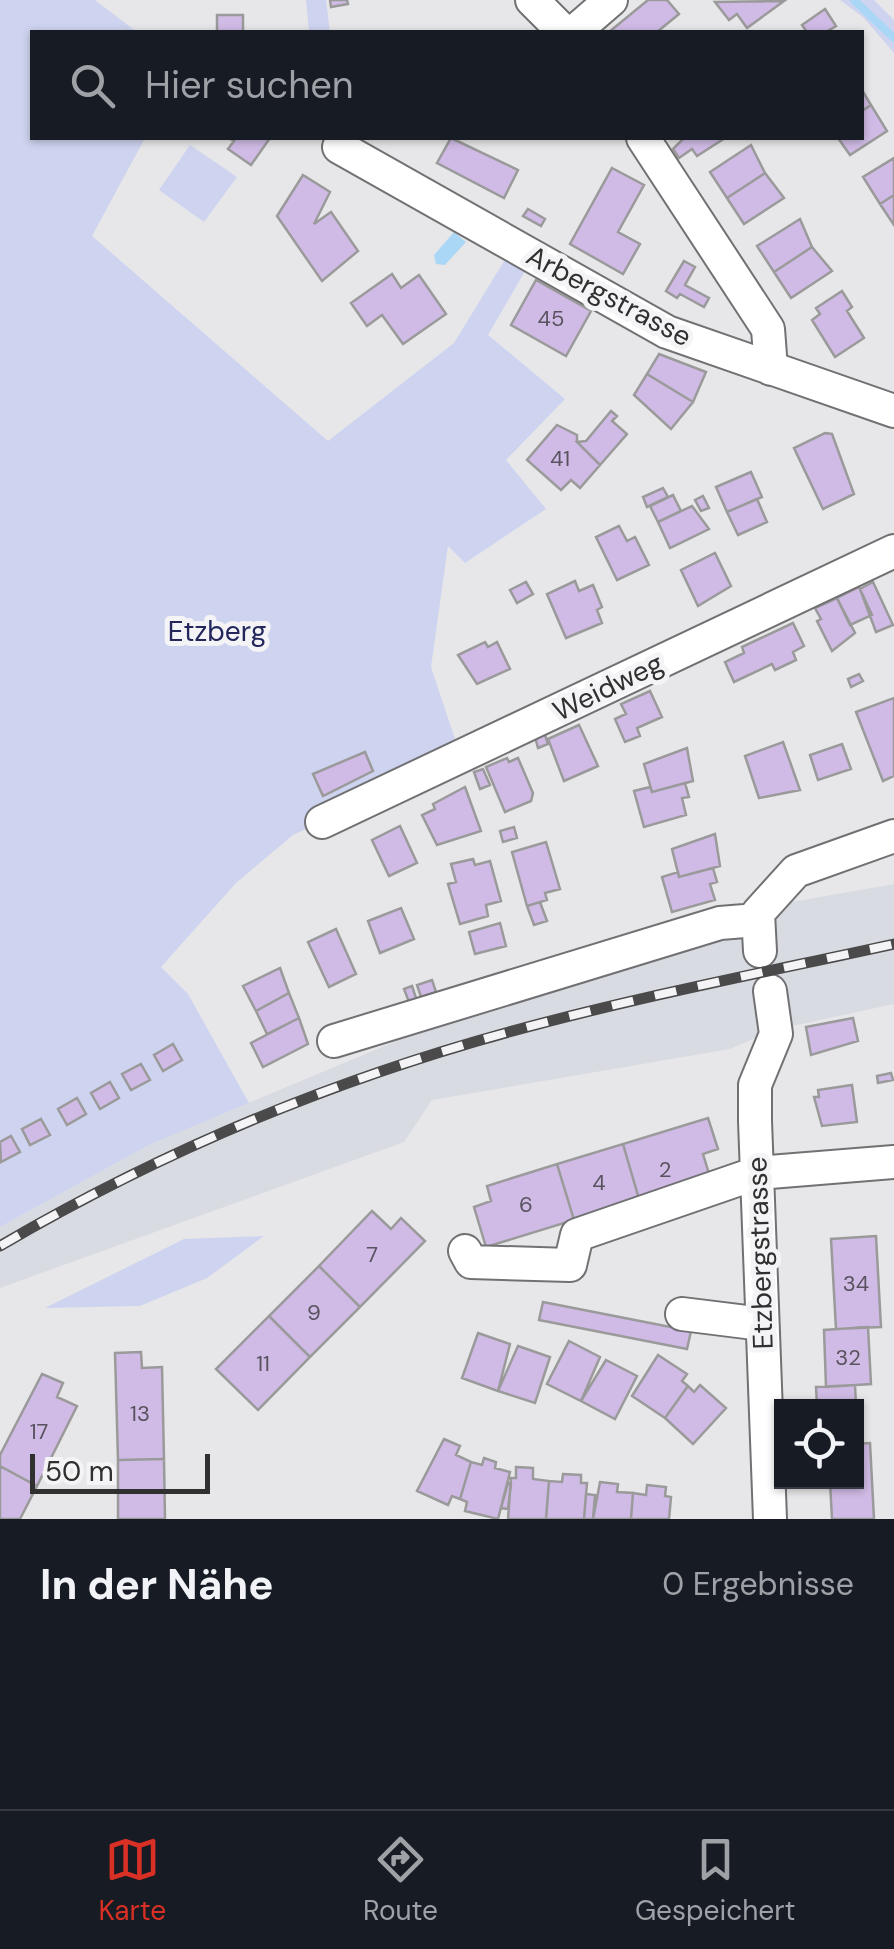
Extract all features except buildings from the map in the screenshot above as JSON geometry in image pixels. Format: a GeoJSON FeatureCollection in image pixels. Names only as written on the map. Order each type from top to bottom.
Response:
{"type":"FeatureCollection","features":[{"type":"Feature","properties":{"kind":"street"},"geometry":{"type":"LineString","coordinates":[[532,0],[562,30]]}},
{"type":"Feature","properties":{"kind":"street"},"geometry":{"type":"LineString","coordinates":[[576,30],[610,0]]}},
{"type":"Feature","properties":{"kind":"street"},"geometry":{"type":"LineString","coordinates":[[645,140],[768,329],[771,369]]}},
{"type":"Feature","properties":{"kind":"street","name":"Arbergstrasse"},"geometry":{"type":"LineString","coordinates":[[339,146],[668,332],[894,411]]}},
{"type":"Feature","properties":{"kind":"street","name":"Weidweg"},"geometry":{"type":"LineString","coordinates":[[322,822],[894,551]]}},
{"type":"Feature","properties":{"kind":"street"},"geometry":{"type":"LineString","coordinates":[[334,1041],[702,928],[758,936],[766,900],[796,871],[894,836]]}},
{"type":"Feature","properties":{"kind":"street","name":"Etzbergstrasse"},"geometry":{"type":"LineString","coordinates":[[770,991],[776,1034],[755,1085],[770,1519]]}},
{"type":"Feature","properties":{"kind":"street"},"geometry":{"type":"LineString","coordinates":[[464,1251],[470,1262],[570,1265],[577,1235],[757,1173],[894,1162]]}},
{"type":"Feature","properties":{"kind":"street"},"geometry":{"type":"LineString","coordinates":[[682,1314],[762,1324]]}},
{"type":"Feature","properties":{"kind":"shaded area"},"geometry":{"type":"Polygon","coordinates":[[[454,232],[466,242],[445,265],[436,264],[434,255],[454,232]]]}},
{"type":"Feature","properties":{"kind":"shaded area"},"geometry":{"type":"Polygon","coordinates":[[[894,884],[894,1004],[774,1030],[730,1049],[432,1100],[404,1142],[0,1288],[0,1227],[151,1144],[475,1008],[780,904],[894,884]]]}},
{"type":"Feature","properties":{"kind":"green space","name":"Etzberg"},"geometry":{"type":"Polygon","coordinates":[[[0,0],[95,0],[134,30],[30,30],[30,140],[144,140],[92,236],[328,441],[454,343],[509,253],[528,266],[488,335],[565,399],[506,460],[546,509],[465,563],[448,546],[431,667],[461,757],[293,835],[236,883],[161,967],[188,994],[249,1103],[151,1144],[0,1227],[0,0]]]}},
{"type":"Feature","properties":{"kind":"green space"},"geometry":{"type":"Polygon","coordinates":[[[306,0],[326,0],[330,30],[309,30],[306,0]]]}},
{"type":"Feature","properties":{"kind":"green space"},"geometry":{"type":"Polygon","coordinates":[[[840,0],[874,0],[894,20],[894,53],[863,17],[840,0]]]}},
{"type":"Feature","properties":{"kind":"green space"},"geometry":{"type":"Polygon","coordinates":[[[190,145],[237,177],[204,222],[159,190],[190,145]]]}},
{"type":"Feature","properties":{"kind":"green space"},"geometry":{"type":"Polygon","coordinates":[[[264,1236],[207,1278],[140,1306],[45,1308],[184,1239],[264,1236]]]}},
{"type":"Feature","properties":{"kind":"waterway"},"geometry":{"type":"LineString","coordinates":[[854,0],[894,38]]}},
{"type":"Feature","properties":{"kind":"railway"},"geometry":{"type":"LineString","coordinates":[[0,1246],[184,1150],[376,1073],[557,1019],[894,944]]}}]}
